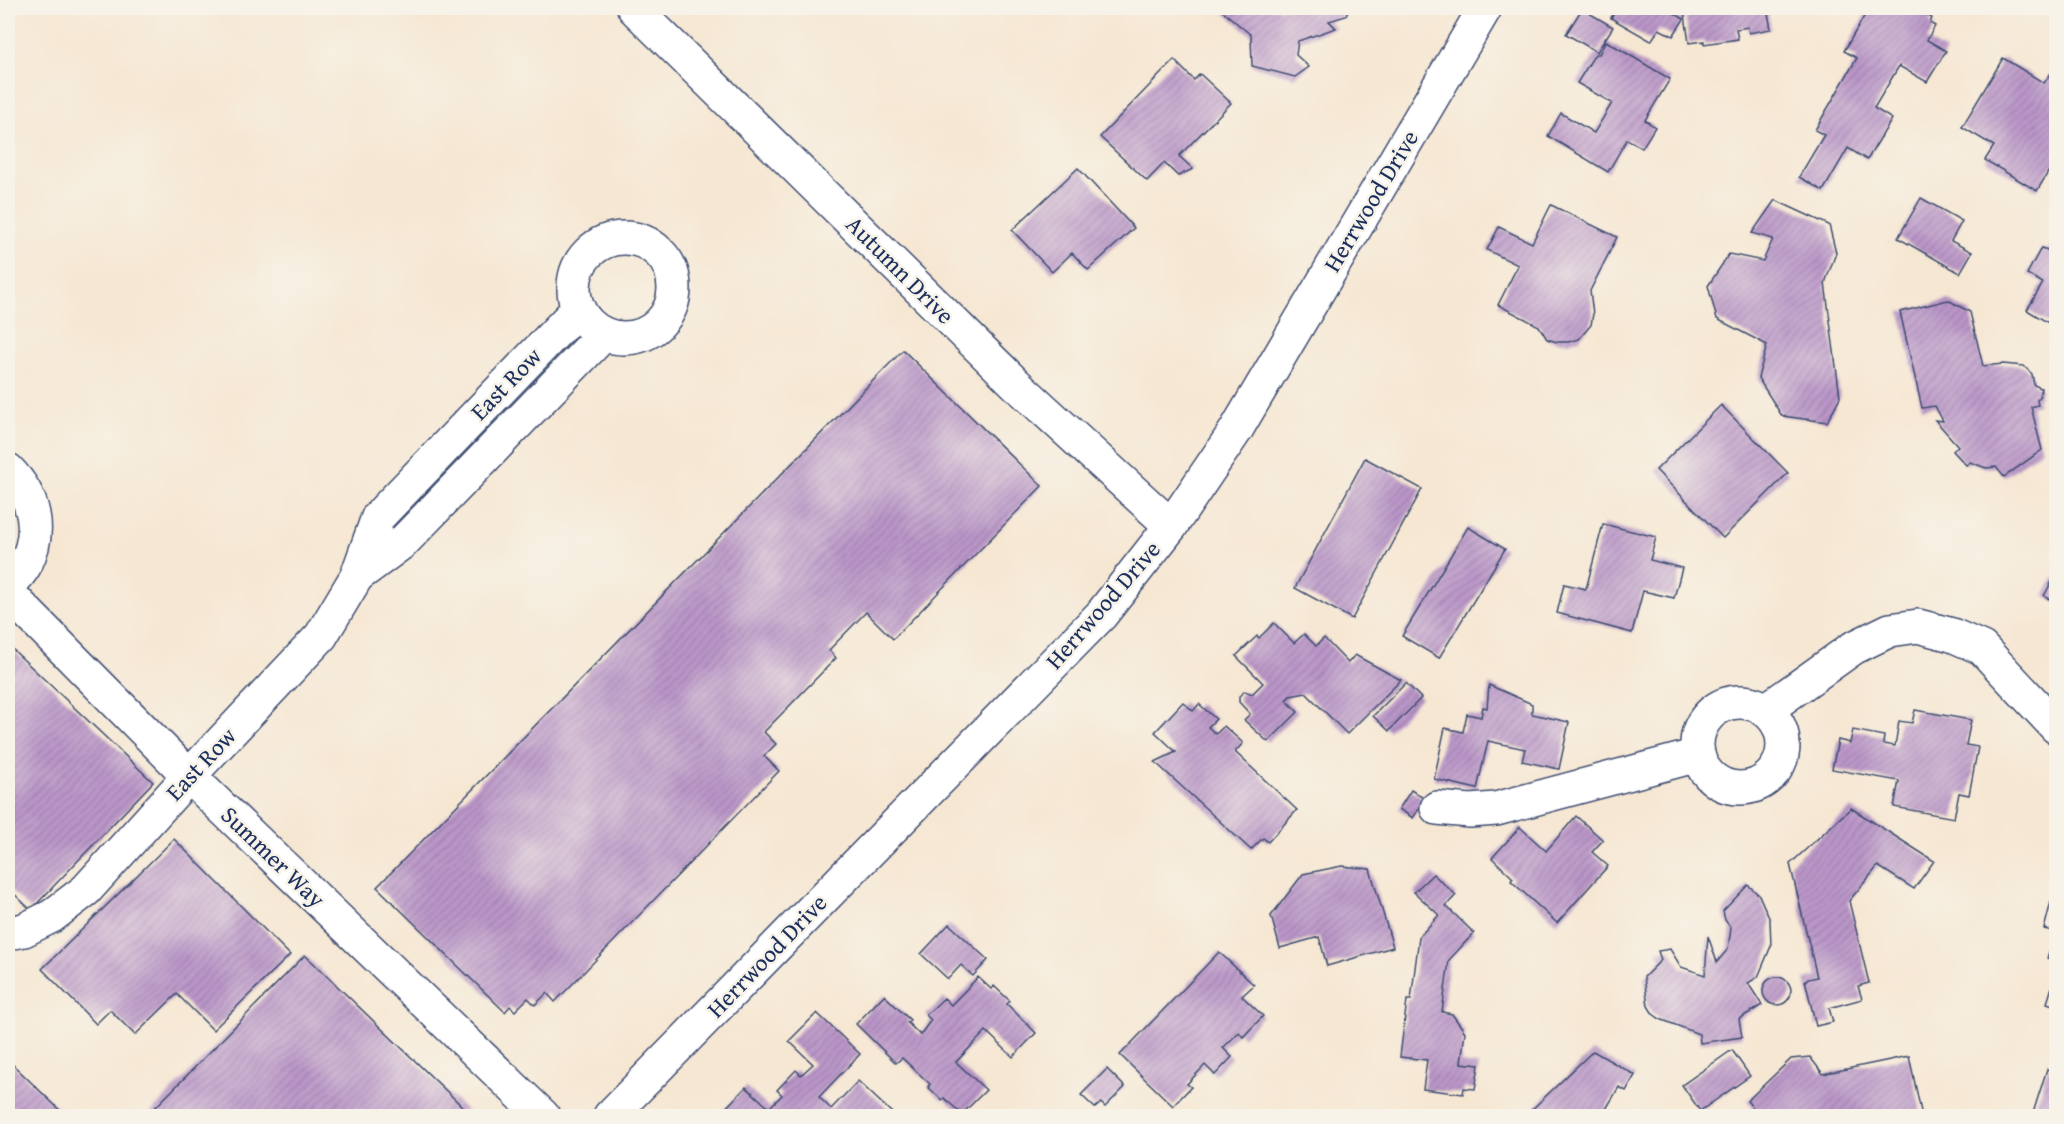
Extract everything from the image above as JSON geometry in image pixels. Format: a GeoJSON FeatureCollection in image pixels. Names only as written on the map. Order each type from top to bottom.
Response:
{"type":"FeatureCollection","features":[{"type":"Feature","properties":{"kind":"street","name":"Autumn Drive"},"geometry":{"type":"LineString","coordinates":[[634,8],[1016,384],[1171,526]]}},
{"type":"Feature","properties":{"kind":"street","name":"Herrwood Drive"},"geometry":{"type":"LineString","coordinates":[[610,1116],[1101,615],[1171,526],[1236,429],[1485,8]]}},
{"type":"Feature","properties":{"kind":"street"},"geometry":{"type":"LineString","coordinates":[[621,238],[637,239],[653,247],[664,258],[672,273],[674,289],[671,305],[663,319],[651,330],[636,337],[620,338],[604,334],[590,326],[578,309],[574,296],[574,280],[579,264],[590,250],[604,242],[621,238]]}},
{"type":"Feature","properties":{"kind":"street","name":"East Row"},"geometry":{"type":"LineString","coordinates":[[13,938],[52,916],[86,890],[189,776],[321,636],[357,576],[378,517],[578,309]]}},
{"type":"Feature","properties":{"kind":"street","name":"East Row"},"geometry":{"type":"LineString","coordinates":[[357,576],[403,542],[604,334]]}},
{"type":"Feature","properties":{"kind":"street"},"geometry":{"type":"LineString","coordinates":[[8,470],[29,498],[34,513],[31,551],[25,567],[8,587]]}},
{"type":"Feature","properties":{"kind":"street","name":"Summer Way"},"geometry":{"type":"LineString","coordinates":[[8,592],[189,776],[543,1116]]}},
{"type":"Feature","properties":{"kind":"street"},"geometry":{"type":"LineString","coordinates":[[1766,710],[1853,648],[1890,630],[1918,626],[1952,635],[1982,648],[2056,727]]}},
{"type":"Feature","properties":{"kind":"street"},"geometry":{"type":"LineString","coordinates":[[1738,702],[1753,704],[1766,710],[1777,721],[1783,735],[1784,750],[1780,765],[1758,786],[1743,789],[1728,787],[1715,780],[1704,770],[1698,755],[1697,740],[1701,726],[1710,714],[1723,705],[1738,702]]}},
{"type":"Feature","properties":{"kind":"street"},"geometry":{"type":"LineString","coordinates":[[1437,808],[1470,811],[1496,809],[1698,755]]}},
{"type":"Feature","properties":{"kind":"building"},"geometry":{"type":"Polygon","coordinates":[[[1219,8],[1349,8],[1346,16],[1329,21],[1336,28],[1298,41],[1296,55],[1309,67],[1295,77],[1252,66],[1251,35],[1219,8]]]}},
{"type":"Feature","properties":{"kind":"building"},"geometry":{"type":"Polygon","coordinates":[[[1617,8],[1677,8],[1674,13],[1684,19],[1673,36],[1659,29],[1651,41],[1611,18],[1617,8]]]}},
{"type":"Feature","properties":{"kind":"building"},"geometry":{"type":"Polygon","coordinates":[[[1684,8],[1767,8],[1771,29],[1749,33],[1748,27],[1736,29],[1738,39],[1704,44],[1704,41],[1689,43],[1684,8]]]}},
{"type":"Feature","properties":{"kind":"building"},"geometry":{"type":"Polygon","coordinates":[[[1869,8],[1914,8],[1932,18],[1930,23],[1935,26],[1927,40],[1946,51],[1927,82],[1899,66],[1874,108],[1892,119],[1867,160],[1848,148],[1823,191],[1799,177],[1824,135],[1815,130],[1857,58],[1844,51],[1869,8]]]}},
{"type":"Feature","properties":{"kind":"building"},"geometry":{"type":"Polygon","coordinates":[[[1582,9],[1613,27],[1597,52],[1566,34],[1582,9]]]}},
{"type":"Feature","properties":{"kind":"building"},"geometry":{"type":"Polygon","coordinates":[[[1606,41],[1670,79],[1645,120],[1655,127],[1642,148],[1627,139],[1608,172],[1548,136],[1561,113],[1594,133],[1612,103],[1577,83],[1606,41]]]}},
{"type":"Feature","properties":{"kind":"building"},"geometry":{"type":"Polygon","coordinates":[[[2003,58],[2044,83],[2051,73],[2056,76],[2056,159],[2037,191],[1985,160],[1994,146],[1962,127],[2003,58]]]}},
{"type":"Feature","properties":{"kind":"building"},"geometry":{"type":"Polygon","coordinates":[[[1174,60],[1194,80],[1200,74],[1231,103],[1179,156],[1193,169],[1178,176],[1164,163],[1147,181],[1100,137],[1174,60]]]}},
{"type":"Feature","properties":{"kind":"building"},"geometry":{"type":"Polygon","coordinates":[[[1078,168],[1134,228],[1088,270],[1072,253],[1052,272],[1012,230],[1078,168]]]}},
{"type":"Feature","properties":{"kind":"building"},"geometry":{"type":"Polygon","coordinates":[[[1921,198],[1962,221],[1951,241],[1972,252],[1960,273],[1898,238],[1921,198]]]}},
{"type":"Feature","properties":{"kind":"building"},"geometry":{"type":"Polygon","coordinates":[[[1775,200],[1829,225],[1836,253],[1825,283],[1840,397],[1827,422],[1782,416],[1758,378],[1767,345],[1717,319],[1708,286],[1729,254],[1763,261],[1773,239],[1752,233],[1775,200]]]}},
{"type":"Feature","properties":{"kind":"building"},"geometry":{"type":"Polygon","coordinates":[[[1551,205],[1617,237],[1590,291],[1593,314],[1591,325],[1579,339],[1568,342],[1547,339],[1539,326],[1498,305],[1518,265],[1487,250],[1499,227],[1532,243],[1551,205]]]}},
{"type":"Feature","properties":{"kind":"building"},"geometry":{"type":"Polygon","coordinates":[[[2056,235],[2055,327],[2027,310],[2043,283],[2027,274],[2041,248],[2048,250],[2056,235]]]}},
{"type":"Feature","properties":{"kind":"building"},"geometry":{"type":"Polygon","coordinates":[[[1948,300],[1970,312],[1983,366],[2003,364],[2024,366],[2032,374],[2034,385],[2041,388],[2040,397],[2037,400],[2038,405],[2031,407],[2042,450],[2004,477],[1996,467],[1986,468],[1970,462],[1966,465],[1953,451],[1958,446],[1935,420],[1943,421],[1935,406],[1922,408],[1900,312],[1948,300]]]}},
{"type":"Feature","properties":{"kind":"building"},"geometry":{"type":"Polygon","coordinates":[[[903,350],[1042,486],[893,639],[866,612],[829,650],[836,658],[764,732],[776,744],[764,756],[779,771],[555,1002],[547,993],[535,1005],[528,998],[515,1011],[510,1006],[505,1012],[377,887],[903,350]]]}},
{"type":"Feature","properties":{"kind":"building"},"geometry":{"type":"Polygon","coordinates":[[[1721,405],[1788,473],[1723,538],[1656,470],[1721,405]]]}},
{"type":"Feature","properties":{"kind":"building"},"geometry":{"type":"Polygon","coordinates":[[[1365,458],[1422,489],[1352,619],[1295,588],[1365,458]]]}},
{"type":"Feature","properties":{"kind":"building"},"geometry":{"type":"Polygon","coordinates":[[[1603,524],[1656,537],[1650,560],[1682,568],[1674,598],[1643,591],[1632,633],[1557,613],[1564,584],[1586,589],[1603,524]]]}},
{"type":"Feature","properties":{"kind":"building"},"geometry":{"type":"Polygon","coordinates":[[[1468,527],[1505,549],[1439,658],[1402,636],[1468,527]]]}},
{"type":"Feature","properties":{"kind":"building"},"geometry":{"type":"Polygon","coordinates":[[[2056,574],[2056,603],[2044,596],[2056,574]]]}},
{"type":"Feature","properties":{"kind":"building"},"geometry":{"type":"Polygon","coordinates":[[[1274,623],[1294,643],[1304,634],[1316,646],[1324,638],[1348,663],[1355,655],[1401,680],[1347,734],[1306,693],[1290,696],[1286,700],[1298,712],[1268,742],[1244,720],[1250,714],[1239,702],[1239,696],[1245,691],[1252,694],[1263,683],[1236,656],[1274,623]]]}},
{"type":"Feature","properties":{"kind":"building"},"geometry":{"type":"Polygon","coordinates":[[[8,645],[153,782],[31,910],[8,888],[8,645]]]}},
{"type":"Feature","properties":{"kind":"building"},"geometry":{"type":"Polygon","coordinates":[[[1406,683],[1421,698],[1389,731],[1373,716],[1406,683]]]}},
{"type":"Feature","properties":{"kind":"building"},"geometry":{"type":"Polygon","coordinates":[[[1489,685],[1532,704],[1532,714],[1569,722],[1559,769],[1522,761],[1525,749],[1488,741],[1477,789],[1434,779],[1445,728],[1463,732],[1467,714],[1481,717],[1483,707],[1487,708],[1489,685]]]}},
{"type":"Feature","properties":{"kind":"building"},"geometry":{"type":"Polygon","coordinates":[[[1183,702],[1193,711],[1199,704],[1216,719],[1208,727],[1216,734],[1224,726],[1243,743],[1235,752],[1297,810],[1268,842],[1263,838],[1251,850],[1155,762],[1176,752],[1155,732],[1183,702]]]}},
{"type":"Feature","properties":{"kind":"building"},"geometry":{"type":"Polygon","coordinates":[[[1915,710],[1971,720],[1966,745],[1978,747],[1969,795],[1959,793],[1954,818],[1894,807],[1899,781],[1832,769],[1838,740],[1850,743],[1853,730],[1884,736],[1883,744],[1895,746],[1899,721],[1912,723],[1915,710]]]}},
{"type":"Feature","properties":{"kind":"building"},"geometry":{"type":"Polygon","coordinates":[[[1411,790],[1425,799],[1413,818],[1399,809],[1411,790]]]}},
{"type":"Feature","properties":{"kind":"building"},"geometry":{"type":"Polygon","coordinates":[[[1851,808],[1934,861],[1914,889],[1878,866],[1849,901],[1869,983],[1858,986],[1862,999],[1829,1008],[1833,1022],[1816,1026],[1805,980],[1817,977],[1790,864],[1851,808]]]}},
{"type":"Feature","properties":{"kind":"building"},"geometry":{"type":"Polygon","coordinates":[[[1576,816],[1603,840],[1592,852],[1608,866],[1557,923],[1511,881],[1513,878],[1492,858],[1520,827],[1546,851],[1576,816]]]}},
{"type":"Feature","properties":{"kind":"building"},"geometry":{"type":"Polygon","coordinates":[[[174,839],[290,955],[213,1030],[177,994],[135,1035],[110,1010],[96,1024],[42,969],[174,839]]]}},
{"type":"Feature","properties":{"kind":"building"},"geometry":{"type":"Polygon","coordinates":[[[1342,866],[1370,869],[1393,947],[1327,966],[1319,937],[1280,948],[1271,916],[1303,874],[1342,866]]]}},
{"type":"Feature","properties":{"kind":"building"},"geometry":{"type":"Polygon","coordinates":[[[1433,874],[1456,895],[1446,906],[1474,933],[1449,960],[1442,1012],[1452,1014],[1465,1032],[1461,1063],[1479,1065],[1475,1089],[1464,1088],[1463,1094],[1423,1089],[1427,1060],[1400,1057],[1407,1000],[1411,1000],[1419,937],[1439,915],[1414,892],[1433,874]]]}},
{"type":"Feature","properties":{"kind":"building"},"geometry":{"type":"Polygon","coordinates":[[[1748,885],[1759,895],[1770,920],[1771,946],[1758,977],[1748,983],[1762,1005],[1739,1019],[1742,1037],[1700,1043],[1699,1034],[1653,1014],[1648,1006],[1644,977],[1661,960],[1658,951],[1670,949],[1681,967],[1705,975],[1708,936],[1717,962],[1728,949],[1731,928],[1725,920],[1723,911],[1748,885]]]}},
{"type":"Feature","properties":{"kind":"building"},"geometry":{"type":"Polygon","coordinates":[[[2051,902],[2056,904],[2056,932],[2044,929],[2051,902]]]}},
{"type":"Feature","properties":{"kind":"building"},"geometry":{"type":"Polygon","coordinates":[[[949,924],[988,960],[973,976],[961,965],[948,979],[921,954],[949,924]]]}},
{"type":"Feature","properties":{"kind":"building"},"geometry":{"type":"Polygon","coordinates":[[[2056,932],[2056,962],[2047,959],[2056,932]]]}},
{"type":"Feature","properties":{"kind":"building"},"geometry":{"type":"Polygon","coordinates":[[[1219,952],[1254,985],[1242,996],[1263,1016],[1243,1037],[1239,1032],[1223,1048],[1232,1057],[1215,1075],[1205,1065],[1187,1084],[1191,1087],[1173,1106],[1120,1055],[1219,952]]]}},
{"type":"Feature","properties":{"kind":"building"},"geometry":{"type":"Polygon","coordinates":[[[305,955],[466,1110],[459,1116],[147,1116],[305,955]]]}},
{"type":"Feature","properties":{"kind":"building"},"geometry":{"type":"Polygon","coordinates":[[[2056,974],[2056,1006],[2047,1003],[2056,974]]]}},
{"type":"Feature","properties":{"kind":"building"},"geometry":{"type":"Polygon","coordinates":[[[978,977],[991,989],[994,986],[1010,1001],[1007,1004],[1036,1033],[1013,1057],[986,1031],[956,1062],[986,1090],[962,1114],[928,1087],[930,1084],[902,1058],[896,1063],[856,1024],[884,995],[910,1020],[907,1022],[920,1035],[931,1020],[926,1015],[944,998],[951,1005],[978,977]]]}},
{"type":"Feature","properties":{"kind":"building"},"geometry":{"type":"Polygon","coordinates":[[[1777,977],[1787,981],[1791,991],[1787,1001],[1777,1005],[1767,1001],[1763,991],[1767,981],[1777,977]]]}},
{"type":"Feature","properties":{"kind":"building"},"geometry":{"type":"Polygon","coordinates":[[[817,1013],[860,1054],[819,1097],[831,1109],[858,1081],[892,1113],[888,1116],[718,1116],[746,1087],[769,1108],[782,1095],[777,1090],[796,1070],[801,1075],[813,1064],[789,1041],[817,1013]]]}},
{"type":"Feature","properties":{"kind":"building"},"geometry":{"type":"Polygon","coordinates":[[[1732,1050],[1750,1076],[1700,1111],[1682,1085],[1732,1050]]]}},
{"type":"Feature","properties":{"kind":"building"},"geometry":{"type":"Polygon","coordinates":[[[1593,1051],[1635,1075],[1626,1091],[1619,1087],[1602,1116],[1525,1116],[1593,1051]]]}},
{"type":"Feature","properties":{"kind":"building"},"geometry":{"type":"Polygon","coordinates":[[[1909,1056],[1922,1116],[1757,1116],[1759,1114],[1747,1101],[1791,1059],[1810,1057],[1823,1074],[1909,1056]]]}},
{"type":"Feature","properties":{"kind":"building"},"geometry":{"type":"Polygon","coordinates":[[[8,1060],[66,1116],[8,1116],[8,1060]]]}},
{"type":"Feature","properties":{"kind":"building"},"geometry":{"type":"Polygon","coordinates":[[[1107,1069],[1125,1087],[1105,1107],[1101,1103],[1095,1108],[1081,1095],[1107,1069]]]}},
{"type":"Feature","properties":{"kind":"building"},"geometry":{"type":"Polygon","coordinates":[[[2047,1069],[2056,1072],[2056,1116],[2032,1116],[2047,1069]]]}}]}
